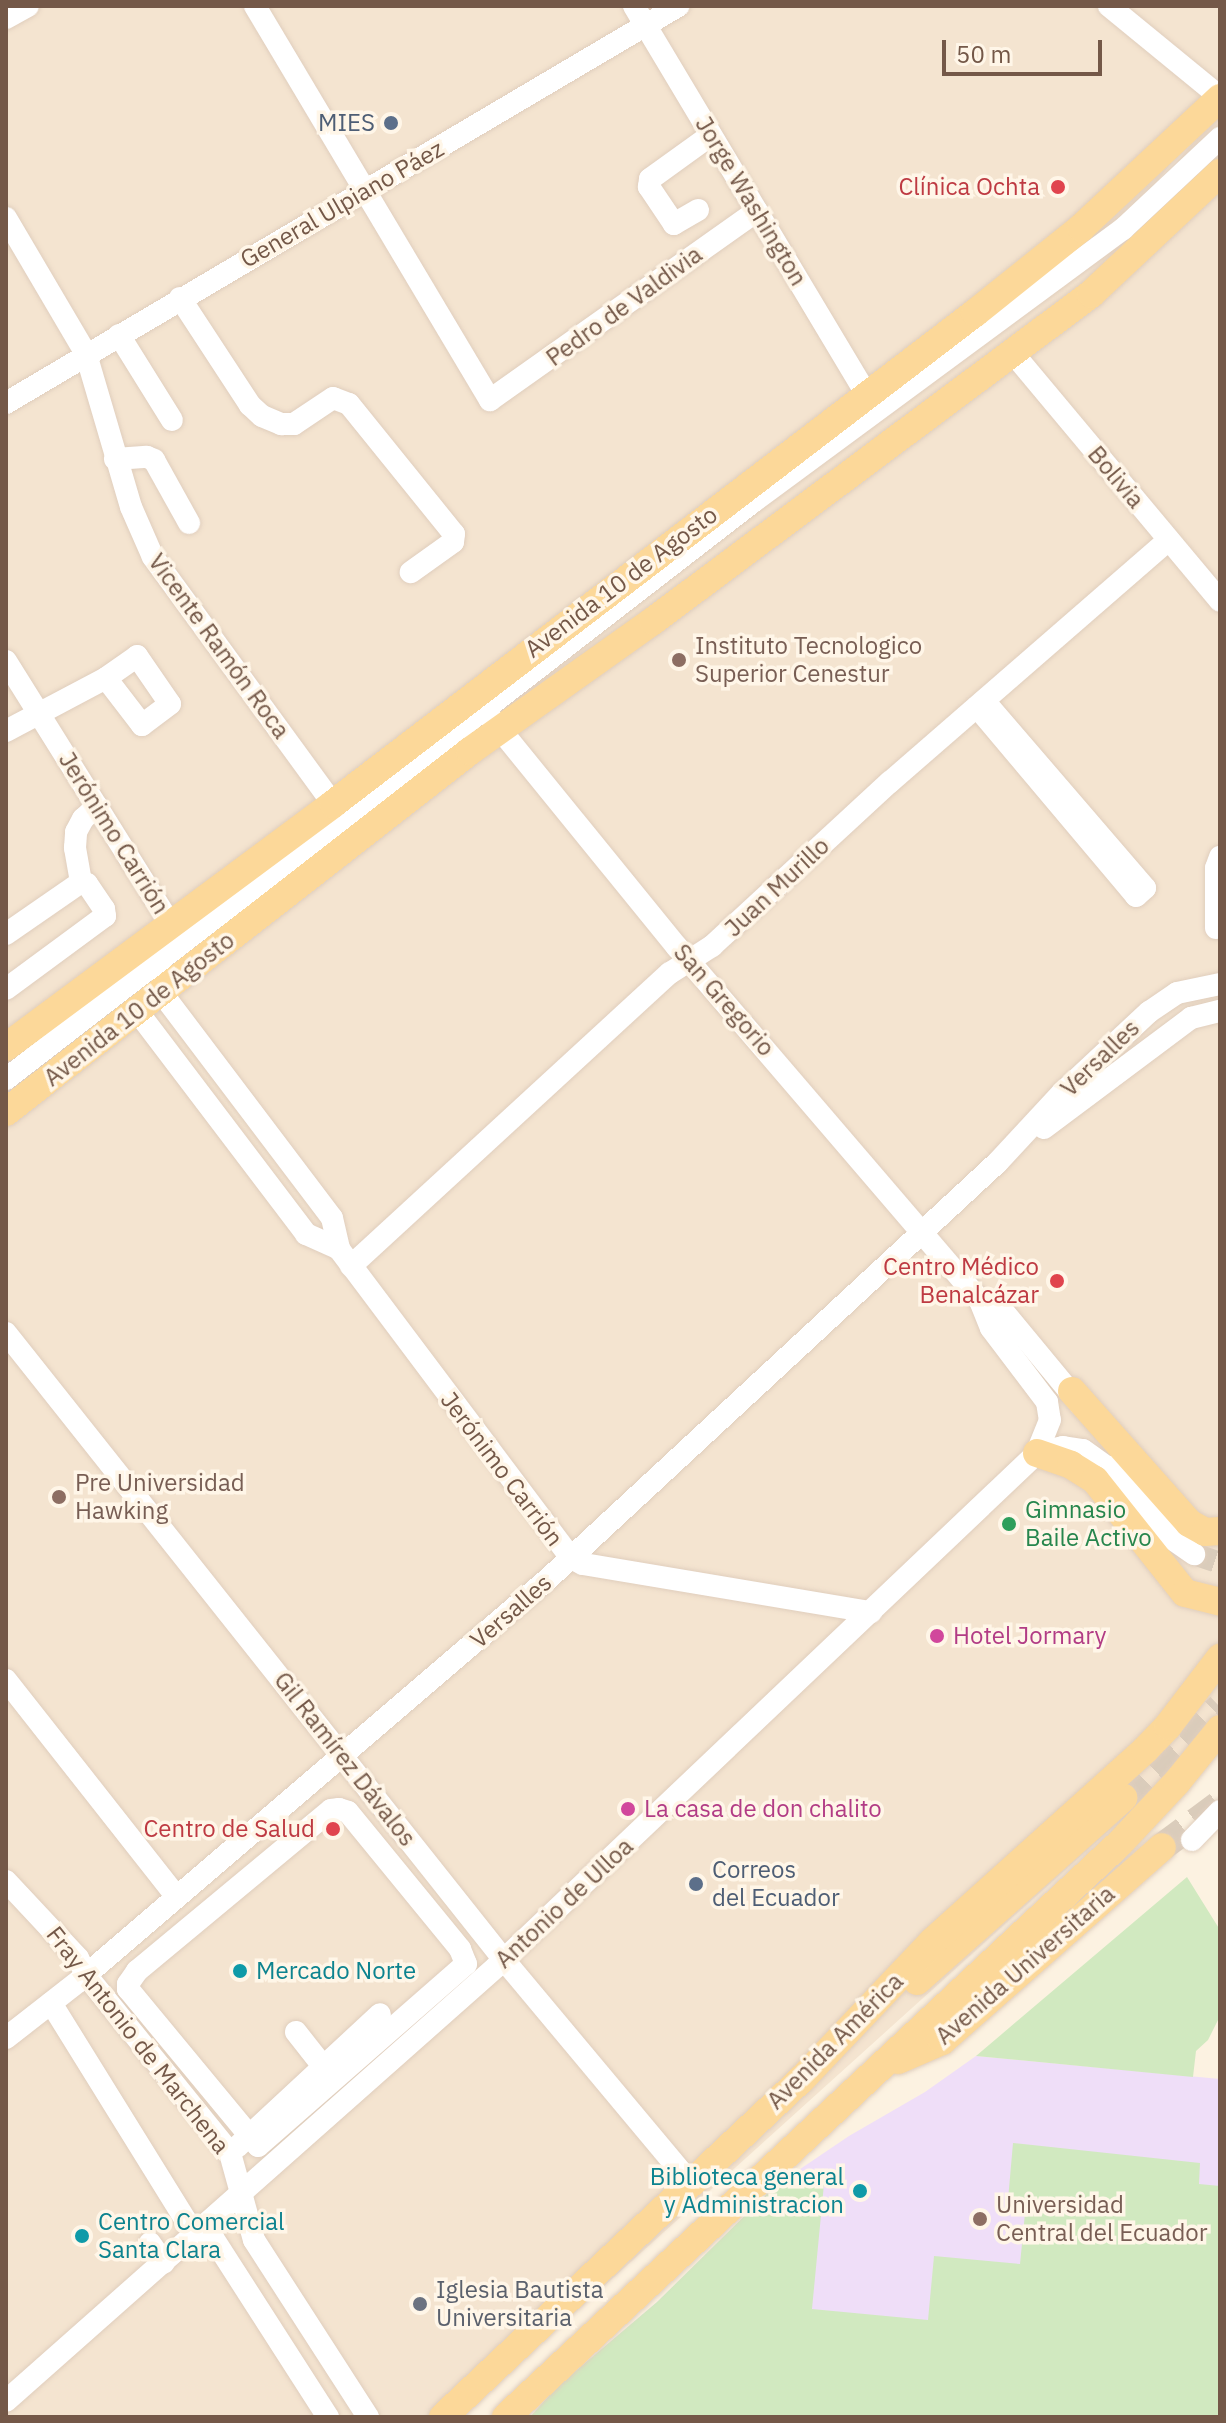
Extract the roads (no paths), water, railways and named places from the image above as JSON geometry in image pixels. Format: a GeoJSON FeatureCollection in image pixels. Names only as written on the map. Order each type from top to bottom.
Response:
{"type":"FeatureCollection","features":[{"type":"Feature","properties":{"kind":"main road","name":"Avenida 10 de Agosto"},"geometry":{"type":"LineString","coordinates":[[6,1112],[161,992],[486,711],[867,395],[1081,228],[1220,98]]}},
{"type":"Feature","properties":{"kind":"main road","name":"Avenida 10 de Agosto"},"geometry":{"type":"LineString","coordinates":[[6,1047],[333,804],[486,711],[653,621],[1091,294],[1220,173]]}},
{"type":"Feature","properties":{"kind":"main road"},"geometry":{"type":"LineString","coordinates":[[1072,1391],[1189,1523],[1205,1532],[1220,1531]]}},
{"type":"Feature","properties":{"kind":"main road"},"geometry":{"type":"LineString","coordinates":[[1037,1453],[1071,1465],[1095,1480],[1185,1593],[1220,1602]]}},
{"type":"Feature","properties":{"kind":"main road","name":"Avenida América"},"geometry":{"type":"LineString","coordinates":[[443,2417],[689,2181],[801,2080],[932,1942],[1145,1750],[1220,1658]]}},
{"type":"Feature","properties":{"kind":"main road","name":"Avenida América"},"geometry":{"type":"LineString","coordinates":[[506,2417],[1120,1843],[1177,1782],[1220,1729]]}},
{"type":"Feature","properties":{"kind":"main road"},"geometry":{"type":"LineString","coordinates":[[801,2080],[951,1953],[1123,1798]]}},
{"type":"Feature","properties":{"kind":"main road","name":"Avenida Universitaria"},"geometry":{"type":"LineString","coordinates":[[879,2067],[942,2041],[1162,1847]]}},
{"type":"Feature","properties":{"kind":"street"},"geometry":{"type":"LineString","coordinates":[[6,18],[28,6]]}},
{"type":"Feature","properties":{"kind":"street"},"geometry":{"type":"LineString","coordinates":[[255,6],[366,191]]}},
{"type":"Feature","properties":{"kind":"street","name":"Jorge Washington"},"geometry":{"type":"LineString","coordinates":[[634,6],[867,395]]}},
{"type":"Feature","properties":{"kind":"street","name":"General Ulpiano Páez"},"geometry":{"type":"LineString","coordinates":[[6,403],[678,6]]}},
{"type":"Feature","properties":{"kind":"street"},"geometry":{"type":"LineString","coordinates":[[1109,6],[1220,98]]}},
{"type":"Feature","properties":{"kind":"street"},"geometry":{"type":"LineString","coordinates":[[698,210],[674,224],[649,187],[650,179],[711,135]]}},
{"type":"Feature","properties":{"kind":"street"},"geometry":{"type":"LineString","coordinates":[[6,1079],[754,501],[1123,229],[1220,138]]}},
{"type":"Feature","properties":{"kind":"street","name":"Pedro de Valdivia"},"geometry":{"type":"LineString","coordinates":[[366,191],[490,400],[757,211]]}},
{"type":"Feature","properties":{"kind":"street","name":"Vicente Ramón Roca"},"geometry":{"type":"LineString","coordinates":[[6,218],[86,354],[115,459],[153,557],[333,804]]}},
{"type":"Feature","properties":{"kind":"street"},"geometry":{"type":"LineString","coordinates":[[180,298],[250,405],[262,416],[281,424],[294,424],[333,398],[349,404],[454,534],[453,542],[411,572]]}},
{"type":"Feature","properties":{"kind":"street"},"geometry":{"type":"LineString","coordinates":[[119,335],[172,420]]}},
{"type":"Feature","properties":{"kind":"street","name":"Bolivia"},"geometry":{"type":"LineString","coordinates":[[1012,352],[1220,601]]}},
{"type":"Feature","properties":{"kind":"street"},"geometry":{"type":"LineString","coordinates":[[115,459],[147,457],[154,460],[189,523]]}},
{"type":"Feature","properties":{"kind":"street","name":"Juan Murillo"},"geometry":{"type":"LineString","coordinates":[[345,1258],[670,973],[712,946],[1168,540]]}},
{"type":"Feature","properties":{"kind":"street","name":"Jerónimo Carrión"},"geometry":{"type":"LineString","coordinates":[[6,661],[171,925],[161,992],[332,1218],[345,1258],[571,1558],[583,1564],[871,1612]]}},
{"type":"Feature","properties":{"kind":"street"},"geometry":{"type":"LineString","coordinates":[[6,731],[106,678]]}},
{"type":"Feature","properties":{"kind":"street"},"geometry":{"type":"LineString","coordinates":[[981,704],[1140,892]]}},
{"type":"Feature","properties":{"kind":"street","name":"San Gregorio"},"geometry":{"type":"LineString","coordinates":[[486,711],[689,961],[980,1301],[991,1328],[1047,1402],[1050,1420],[1037,1453]]}},
{"type":"Feature","properties":{"kind":"street"},"geometry":{"type":"LineString","coordinates":[[81,882],[76,832],[87,813],[97,806]]}},
{"type":"Feature","properties":{"kind":"street"},"geometry":{"type":"LineString","coordinates":[[1216,928],[1216,868],[1220,857]]}},
{"type":"Feature","properties":{"kind":"street"},"geometry":{"type":"LineString","coordinates":[[6,934],[81,882]]}},
{"type":"Feature","properties":{"kind":"street"},"geometry":{"type":"LineString","coordinates":[[6,989],[105,916],[104,909],[87,884],[81,882]]}},
{"type":"Feature","properties":{"kind":"street","name":"Versalles"},"geometry":{"type":"LineString","coordinates":[[6,2038],[86,1975],[175,1895],[571,1558],[998,1162],[1062,1093],[1149,1012],[1177,993],[1220,984]]}},
{"type":"Feature","properties":{"kind":"street","name":"Jerónimo Carrión"},"geometry":{"type":"LineString","coordinates":[[137,1011],[306,1234],[345,1258]]}},
{"type":"Feature","properties":{"kind":"street","name":"Versalles"},"geometry":{"type":"LineString","coordinates":[[998,1162],[1191,1018],[1220,1011]]}},
{"type":"Feature","properties":{"kind":"street","name":"San Gregorio"},"geometry":{"type":"LineString","coordinates":[[980,1301],[1003,1311],[1072,1391],[1122,1478],[1168,1536],[1194,1554]]}},
{"type":"Feature","properties":{"kind":"street","name":"Gil Ramírez Dávalos"},"geometry":{"type":"LineString","coordinates":[[6,1333],[504,1960],[689,2181]]}},
{"type":"Feature","properties":{"kind":"street"},"geometry":{"type":"LineString","coordinates":[[1037,1453],[1063,1447],[1083,1450],[1122,1478]]}},
{"type":"Feature","properties":{"kind":"street","name":"Antonio de Ulloa"},"geometry":{"type":"LineString","coordinates":[[6,2401],[504,1960],[1037,1453]]}},
{"type":"Feature","properties":{"kind":"street"},"geometry":{"type":"LineString","coordinates":[[6,1680],[175,1895]]}},
{"type":"Feature","properties":{"kind":"street"},"geometry":{"type":"LineString","coordinates":[[339,1809],[348,1812],[442,1926],[465,1956],[466,1964],[261,2145],[247,2137],[128,1989],[128,1984],[137,1971],[331,1810],[339,1809]]}},
{"type":"Feature","properties":{"kind":"street"},"geometry":{"type":"LineString","coordinates":[[1192,1840],[1220,1811]]}},
{"type":"Feature","properties":{"kind":"street","name":"Fray Antonio de Marchena"},"geometry":{"type":"LineString","coordinates":[[6,1881],[78,1958],[86,1975],[230,2153],[237,2172],[239,2197],[254,2240],[368,2417]]}},
{"type":"Feature","properties":{"kind":"street","name":"Fray Antonio de Marchena"},"geometry":{"type":"LineString","coordinates":[[51,2003],[187,2222],[213,2238],[328,2417]]}},
{"type":"Feature","properties":{"kind":"street"},"geometry":{"type":"LineString","coordinates":[[230,2153],[380,2014]]}},
{"type":"Feature","properties":{"kind":"street"},"geometry":{"type":"LineString","coordinates":[[296,2032],[322,2065]]}},
{"type":"Feature","properties":{"kind":"street"},"geometry":{"type":"LineString","coordinates":[[150,2243],[164,2263]]}},
{"type":"Feature","properties":{"kind":"tunnel"},"geometry":{"type":"LineString","coordinates":[[1194,1554],[1220,1563]]}},
{"type":"Feature","properties":{"kind":"tunnel"},"geometry":{"type":"LineString","coordinates":[[1123,1798],[1220,1707]]}},
{"type":"Feature","properties":{"kind":"tunnel"},"geometry":{"type":"LineString","coordinates":[[1162,1847],[1220,1804]]}},
{"type":"Feature","properties":{"kind":"place","name":"MIES"},"geometry":{"type":"Point","coordinates":[391,123]}},
{"type":"Feature","properties":{"kind":"place","name":"Clínica Ochta"},"geometry":{"type":"Point","coordinates":[1058,187]}},
{"type":"Feature","properties":{"kind":"place","name":"Instituto Tecnologico Superior Cenestur"},"geometry":{"type":"Point","coordinates":[679,660]}},
{"type":"Feature","properties":{"kind":"place","name":"Centro Médico Benalcázar"},"geometry":{"type":"Point","coordinates":[1057,1281]}},
{"type":"Feature","properties":{"kind":"place","name":"Pre Universidad Hawking"},"geometry":{"type":"Point","coordinates":[59,1497]}},
{"type":"Feature","properties":{"kind":"place","name":"Gimnasio Baile Activo"},"geometry":{"type":"Point","coordinates":[1009,1524]}},
{"type":"Feature","properties":{"kind":"place","name":"Hotel Jormary"},"geometry":{"type":"Point","coordinates":[937,1636]}},
{"type":"Feature","properties":{"kind":"place","name":"La casa de don chalito"},"geometry":{"type":"Point","coordinates":[628,1809]}},
{"type":"Feature","properties":{"kind":"place","name":"Centro de Salud"},"geometry":{"type":"Point","coordinates":[333,1829]}},
{"type":"Feature","properties":{"kind":"place","name":"Correos del Ecuador"},"geometry":{"type":"Point","coordinates":[696,1884]}},
{"type":"Feature","properties":{"kind":"place","name":"Mercado Norte"},"geometry":{"type":"Point","coordinates":[240,1971]}},
{"type":"Feature","properties":{"kind":"place","name":"Biblioteca general y Administracion"},"geometry":{"type":"Point","coordinates":[860,2191]}},
{"type":"Feature","properties":{"kind":"place","name":"Universidad Central del Ecuador"},"geometry":{"type":"Point","coordinates":[980,2219]}},
{"type":"Feature","properties":{"kind":"place","name":"Centro Comercial Santa Clara"},"geometry":{"type":"Point","coordinates":[82,2236]}},
{"type":"Feature","properties":{"kind":"place","name":"Iglesia Bautista Universitaria"},"geometry":{"type":"Point","coordinates":[420,2304]}}]}
